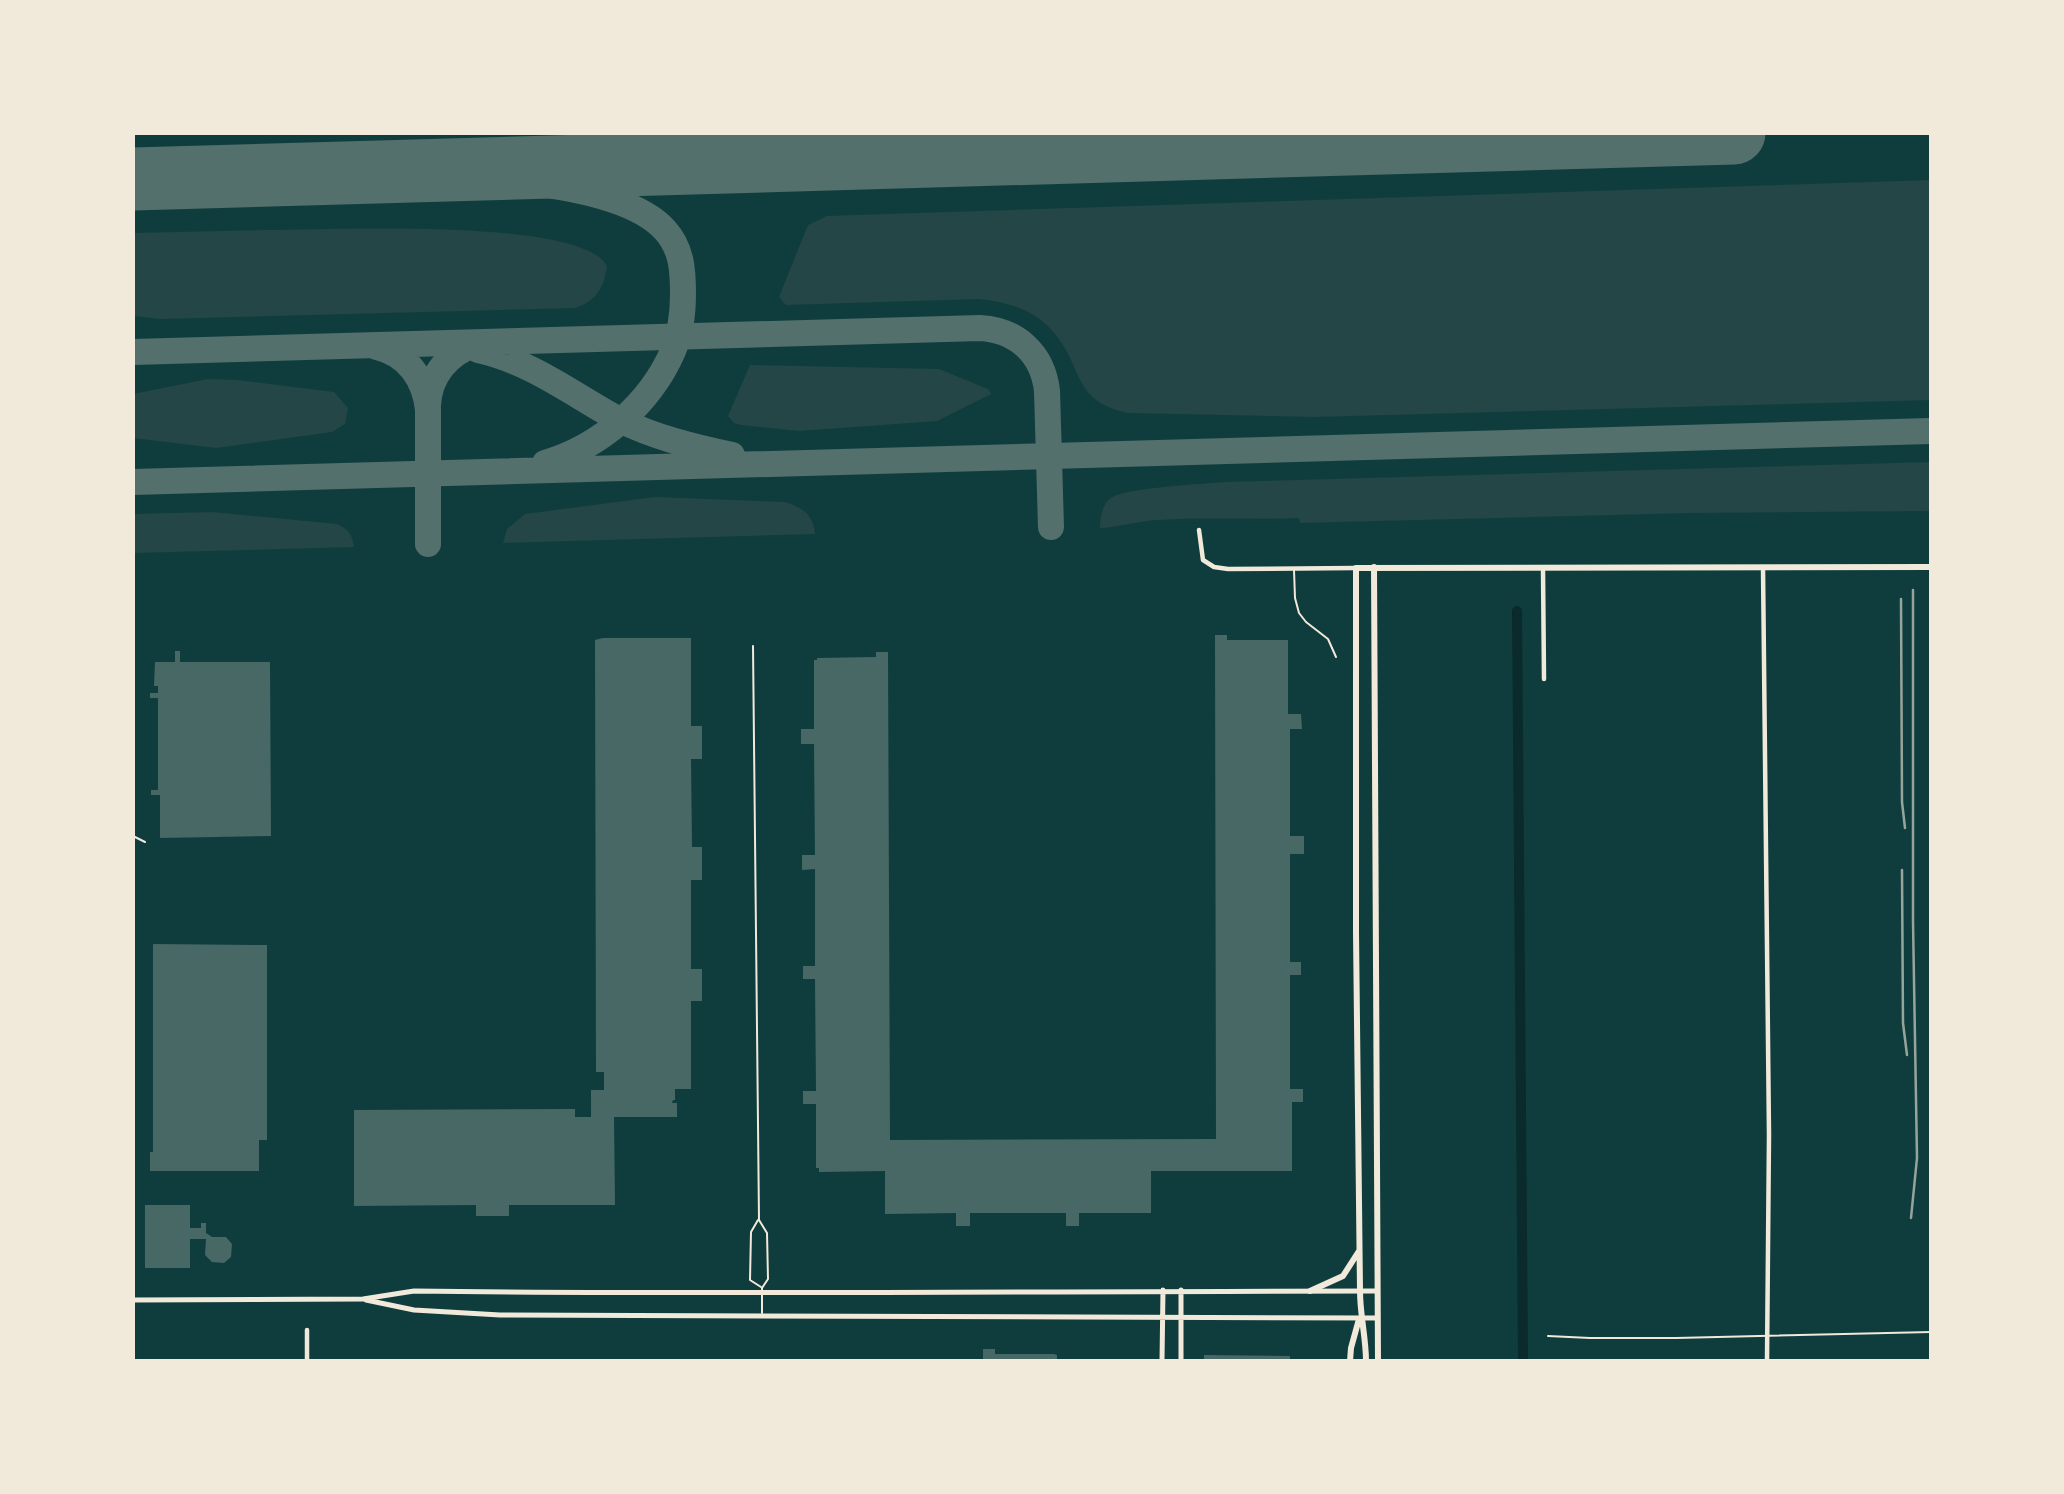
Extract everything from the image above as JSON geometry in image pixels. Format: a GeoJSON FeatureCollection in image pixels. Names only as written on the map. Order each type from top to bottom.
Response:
{"type":"FeatureCollection","features":[{"type":"Feature","properties":{"kind":"main road"},"geometry":{"type":"LineString","coordinates":[[1374,567],[1378,1361]]}},
{"type":"Feature","properties":{"kind":"main road"},"geometry":{"type":"LineString","coordinates":[[1366,1361],[1360,1318],[1356,568],[1931,567]]}},
{"type":"Feature","properties":{"kind":"main road"},"geometry":{"type":"LineString","coordinates":[[1310,1291],[1343,1276],[1360,1250]]}},
{"type":"Feature","properties":{"kind":"main road"},"geometry":{"type":"LineString","coordinates":[[1350,1361],[1360,1318]]}},
{"type":"Feature","properties":{"kind":"street"},"geometry":{"type":"LineString","coordinates":[[1199,530],[1201,554],[1208,564],[1228,569],[1356,568]]}},
{"type":"Feature","properties":{"kind":"street"},"geometry":{"type":"LineString","coordinates":[[1763,567],[1769,1135],[1767,1361]]}},
{"type":"Feature","properties":{"kind":"street"},"geometry":{"type":"LineString","coordinates":[[1543,569],[1544,679]]}},
{"type":"Feature","properties":{"kind":"street"},"geometry":{"type":"LineString","coordinates":[[1161,1361],[1163,1290]]}},
{"type":"Feature","properties":{"kind":"street"},"geometry":{"type":"LineString","coordinates":[[1181,1290],[1181,1361]]}},
{"type":"Feature","properties":{"kind":"street"},"geometry":{"type":"LineString","coordinates":[[133,1300],[363,1299],[414,1292],[1377,1291]]}},
{"type":"Feature","properties":{"kind":"street"},"geometry":{"type":"LineString","coordinates":[[363,1299],[414,1310],[500,1315],[1377,1318]]}},
{"type":"Feature","properties":{"kind":"street"},"geometry":{"type":"LineString","coordinates":[[307,1329],[307,1361]]}},
{"type":"Feature","properties":{"kind":"lane"},"geometry":{"type":"LineString","coordinates":[[1294,569],[1295,598],[1299,613],[1328,639],[1336,657]]}},
{"type":"Feature","properties":{"kind":"lane"},"geometry":{"type":"LineString","coordinates":[[753,646],[756,1121],[759,1220],[767,1233],[768,1279],[762,1291],[762,1317]]}},
{"type":"Feature","properties":{"kind":"lane"},"geometry":{"type":"LineString","coordinates":[[133,836],[145,842]]}},
{"type":"Feature","properties":{"kind":"lane"},"geometry":{"type":"LineString","coordinates":[[759,1220],[751,1232],[750,1280],[762,1291]]}},
{"type":"Feature","properties":{"kind":"lane"},"geometry":{"type":"LineString","coordinates":[[1548,1336],[1590,1338],[1931,1332]]}},
{"type":"Feature","properties":{"kind":"shaded area"},"geometry":{"type":"Polygon","coordinates":[[[1931,180],[1931,400],[1315,417],[1128,413],[1097,401],[1081,382],[1055,334],[1030,313],[1011,305],[979,299],[786,305],[779,297],[808,225],[827,216],[1931,180]]]}},
{"type":"Feature","properties":{"kind":"shaded area"},"geometry":{"type":"Polygon","coordinates":[[[394,228],[504,233],[552,240],[588,250],[607,266],[598,292],[589,301],[575,308],[161,319],[133,316],[133,233],[394,228]]]}},
{"type":"Feature","properties":{"kind":"shaded area"},"geometry":{"type":"Polygon","coordinates":[[[750,365],[939,369],[988,389],[991,394],[937,421],[799,431],[741,425],[734,423],[728,416],[750,365]]]}},
{"type":"Feature","properties":{"kind":"shaded area"},"geometry":{"type":"Polygon","coordinates":[[[208,379],[334,392],[348,408],[345,424],[332,432],[216,448],[133,438],[133,394],[208,379]]]}},
{"type":"Feature","properties":{"kind":"shaded area"},"geometry":{"type":"Polygon","coordinates":[[[1931,462],[1931,511],[1688,513],[1300,523],[1299,518],[1193,519],[1100,528],[1105,504],[1119,495],[1147,489],[1224,482],[1931,462]]]}},
{"type":"Feature","properties":{"kind":"shaded area"},"geometry":{"type":"Polygon","coordinates":[[[655,497],[785,502],[806,513],[812,521],[815,534],[503,543],[507,529],[525,514],[655,497]]]}},
{"type":"Feature","properties":{"kind":"shaded area"},"geometry":{"type":"Polygon","coordinates":[[[212,512],[337,524],[349,533],[354,547],[133,553],[133,514],[212,512]]]}},
{"type":"Feature","properties":{"kind":"building"},"geometry":{"type":"Polygon","coordinates":[[[1215,635],[1227,635],[1227,640],[1288,640],[1288,714],[1301,714],[1302,729],[1290,729],[1290,836],[1304,836],[1304,854],[1290,854],[1290,962],[1301,962],[1301,975],[1290,975],[1290,1089],[1303,1089],[1303,1102],[1292,1102],[1292,1171],[1151,1171],[1151,1213],[1079,1213],[1079,1226],[1066,1226],[1066,1213],[970,1213],[970,1226],[956,1226],[956,1213],[885,1214],[885,1171],[819,1172],[819,1168],[816,1168],[816,1104],[803,1104],[803,1091],[816,1091],[815,979],[803,979],[803,966],[815,966],[815,869],[802,870],[802,855],[815,855],[814,744],[801,744],[801,729],[814,729],[814,660],[876,657],[876,652],[888,652],[890,1140],[1216,1139],[1215,635]]]}},
{"type":"Feature","properties":{"kind":"building"},"geometry":{"type":"Polygon","coordinates":[[[691,638],[691,726],[702,726],[702,759],[691,759],[692,847],[702,847],[702,880],[691,880],[691,969],[702,969],[702,1001],[691,1001],[691,1089],[675,1089],[675,1100],[672,1103],[677,1103],[677,1117],[614,1117],[615,1205],[509,1205],[509,1216],[476,1216],[476,1205],[354,1206],[354,1110],[575,1109],[575,1117],[591,1117],[591,1090],[604,1090],[604,1072],[596,1072],[595,640],[691,638]]]}},
{"type":"Feature","properties":{"kind":"building"},"geometry":{"type":"Polygon","coordinates":[[[175,651],[180,651],[180,662],[270,662],[271,836],[160,838],[160,795],[151,795],[151,790],[158,790],[158,698],[150,698],[150,693],[158,693],[158,686],[154,686],[155,662],[175,662],[175,651]]]}},
{"type":"Feature","properties":{"kind":"building"},"geometry":{"type":"Polygon","coordinates":[[[153,944],[267,945],[267,1140],[259,1140],[259,1171],[150,1171],[150,1152],[153,1152],[153,944]]]}},
{"type":"Feature","properties":{"kind":"building"},"geometry":{"type":"Polygon","coordinates":[[[145,1205],[190,1205],[190,1228],[201,1228],[201,1223],[206,1223],[206,1233],[212,1237],[226,1237],[232,1244],[231,1257],[224,1263],[212,1262],[205,1255],[206,1239],[190,1239],[190,1268],[145,1268],[145,1205]]]}},
{"type":"Feature","properties":{"kind":"building"},"geometry":{"type":"Polygon","coordinates":[[[983,1349],[995,1349],[995,1354],[1054,1354],[1057,1355],[1057,1361],[983,1361],[983,1349]]]}},
{"type":"Feature","properties":{"kind":"building"},"geometry":{"type":"Polygon","coordinates":[[[1204,1355],[1290,1356],[1290,1361],[1204,1361],[1204,1355]]]}},
{"type":"Feature","properties":{"kind":"waterway"},"geometry":{"type":"LineString","coordinates":[[1517,611],[1523,1361]]}},
{"type":"Feature","properties":{"kind":"taxiway"},"geometry":{"type":"LineString","coordinates":[[319,173],[449,176],[552,186],[599,196],[638,210],[671,237],[682,268],[683,309],[678,337],[663,370],[637,406],[604,435],[565,456],[545,463]]}},
{"type":"Feature","properties":{"kind":"taxiway"},"geometry":{"type":"LineString","coordinates":[[133,352],[980,328],[993,330],[1006,333],[1026,346],[1034,355],[1044,378],[1047,391],[1051,527]]}},
{"type":"Feature","properties":{"kind":"taxiway"},"geometry":{"type":"LineString","coordinates":[[428,406],[432,385],[442,367],[457,353],[476,344]]}},
{"type":"Feature","properties":{"kind":"taxiway"},"geometry":{"type":"LineString","coordinates":[[377,347],[388,350],[406,362],[419,379],[426,399],[428,544]]}},
{"type":"Feature","properties":{"kind":"taxiway"},"geometry":{"type":"LineString","coordinates":[[478,350],[533,370],[618,419],[645,431],[732,455]]}},
{"type":"Feature","properties":{"kind":"taxiway"},"geometry":{"type":"LineString","coordinates":[[133,482],[1931,431]]}},
{"type":"Feature","properties":{"kind":"runway"},"geometry":{"type":"LineString","coordinates":[[133,179],[1734,133]]}},
{"type":"Feature","properties":{"kind":"railway"},"geometry":{"type":"LineString","coordinates":[[1911,1218],[1917,1158],[1913,921],[1913,590]]}},
{"type":"Feature","properties":{"kind":"railway"},"geometry":{"type":"LineString","coordinates":[[1901,599],[1902,802],[1905,828]]}},
{"type":"Feature","properties":{"kind":"railway"},"geometry":{"type":"LineString","coordinates":[[1902,870],[1903,1023],[1907,1055]]}}]}
